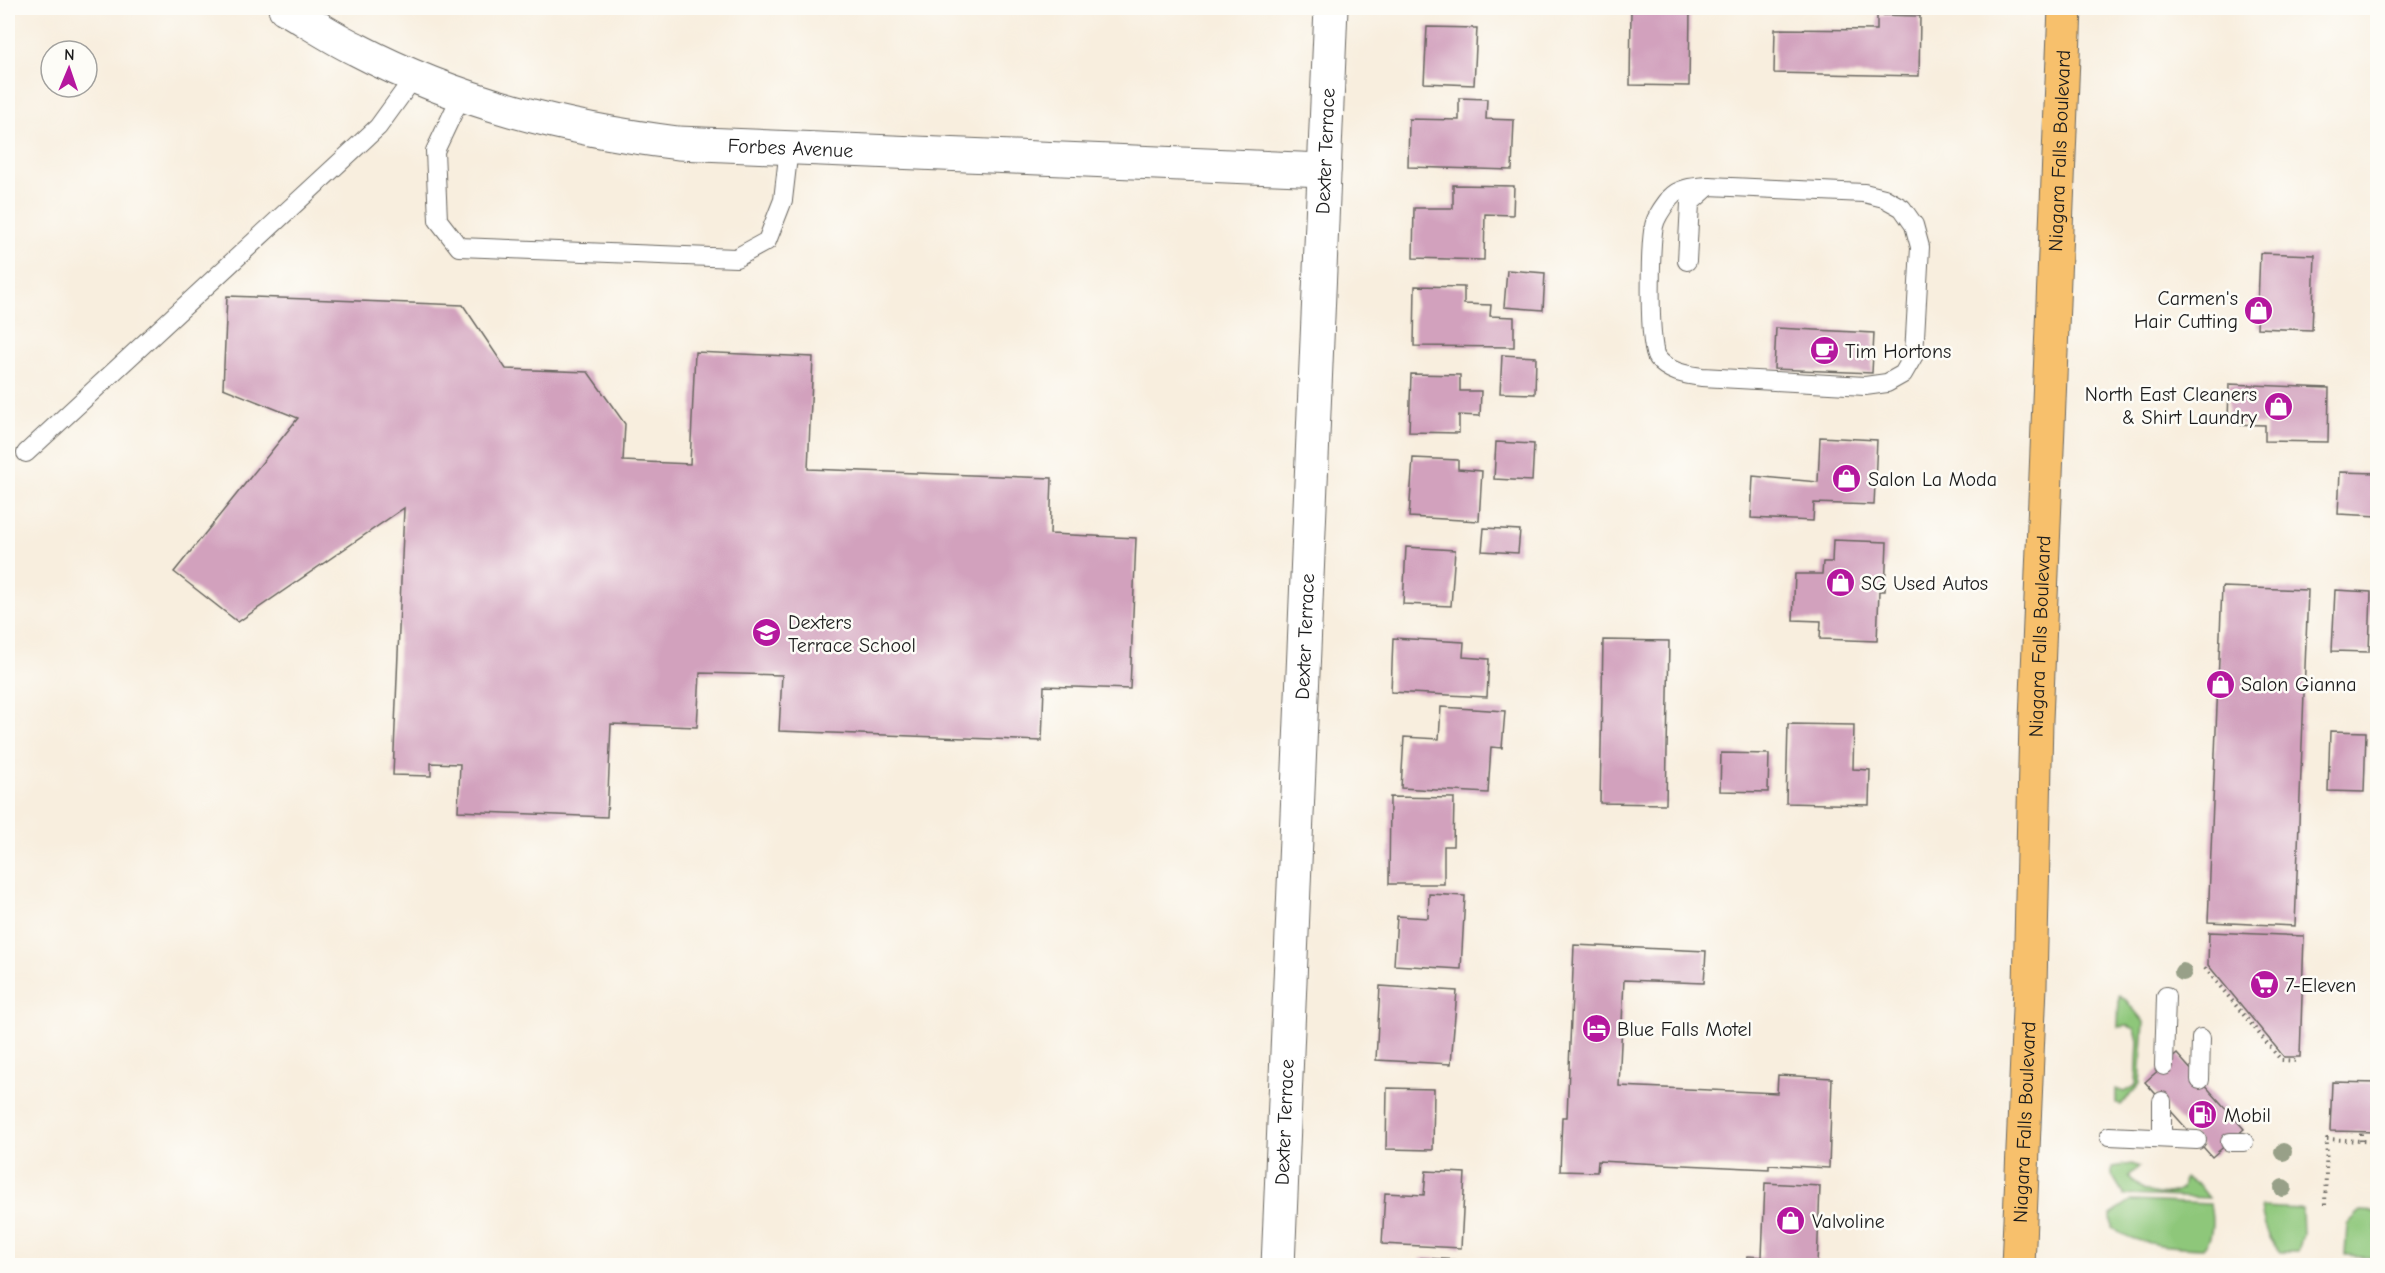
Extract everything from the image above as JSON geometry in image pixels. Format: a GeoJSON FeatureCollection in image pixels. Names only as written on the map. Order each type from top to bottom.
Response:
{"type":"FeatureCollection","features":[{"type":"Feature","properties":{"kind":"main road","name":"Niagara Falls Boulevard"},"geometry":{"type":"LineString","coordinates":[[2018,1266],[2030,986],[2037,686],[2065,8]]}},
{"type":"Feature","properties":{"kind":"street","name":"Forbes Avenue"},"geometry":{"type":"LineString","coordinates":[[285,8],[355,49],[415,76],[530,117],[603,134],[678,143],[1324,170]]}},
{"type":"Feature","properties":{"kind":"street","name":"Dexter Terrace"},"geometry":{"type":"LineString","coordinates":[[1278,1266],[1331,8]]}},
{"type":"Feature","properties":{"kind":"lane"},"geometry":{"type":"LineString","coordinates":[[27,453],[378,127],[415,76]]}},
{"type":"Feature","properties":{"kind":"lane"},"geometry":{"type":"LineString","coordinates":[[462,94],[435,151],[438,220],[459,247],[736,258],[767,241],[783,200],[789,148]]}},
{"type":"Feature","properties":{"kind":"lane"},"geometry":{"type":"LineString","coordinates":[[1687,261],[1690,203],[1709,186],[1864,193],[1884,198],[1902,208],[1914,225],[1920,247],[1914,355],[1903,374],[1887,383],[1865,386],[1702,377],[1684,374],[1665,367],[1655,356],[1651,337],[1654,225],[1672,196],[1687,188],[1709,186]]}},
{"type":"Feature","properties":{"kind":"lane"},"geometry":{"type":"LineString","coordinates":[[2164,1066],[2166,996]]}},
{"type":"Feature","properties":{"kind":"lane"},"geometry":{"type":"LineString","coordinates":[[2200,1080],[2201,1038]]}},
{"type":"Feature","properties":{"kind":"lane"},"geometry":{"type":"LineString","coordinates":[[2162,1101],[2162,1138]]}},
{"type":"Feature","properties":{"kind":"lane"},"geometry":{"type":"LineString","coordinates":[[2109,1136],[2197,1140]]}},
{"type":"Feature","properties":{"kind":"path"},"geometry":{"type":"LineString","coordinates":[[2205,968],[2281,1060],[2299,1061]]}},
{"type":"Feature","properties":{"kind":"path"},"geometry":{"type":"LineString","coordinates":[[2361,1132],[2361,1141]]}},
{"type":"Feature","properties":{"kind":"path"},"geometry":{"type":"LineString","coordinates":[[2325,1205],[2327,1139],[2378,1142]]}},
{"type":"Feature","properties":{"kind":"green space"},"geometry":{"type":"Polygon","coordinates":[[[2119,996],[2126,1000],[2144,1022],[2140,1084],[2121,1105],[2116,1104],[2116,1089],[2124,1092],[2136,1085],[2138,1041],[2135,1029],[2128,1026],[2118,1027],[2119,996]]]}},
{"type":"Feature","properties":{"kind":"green space"},"geometry":{"type":"Polygon","coordinates":[[[2132,1164],[2139,1167],[2129,1176],[2139,1187],[2153,1193],[2168,1194],[2182,1189],[2184,1178],[2199,1185],[2209,1198],[2124,1195],[2112,1175],[2112,1167],[2132,1164]]]}},
{"type":"Feature","properties":{"kind":"green space"},"geometry":{"type":"Polygon","coordinates":[[[2132,1201],[2210,1204],[2212,1228],[2207,1244],[2203,1248],[2179,1247],[2144,1242],[2122,1234],[2112,1228],[2111,1215],[2132,1201]]]}},
{"type":"Feature","properties":{"kind":"green space"},"geometry":{"type":"Polygon","coordinates":[[[2261,1207],[2302,1209],[2303,1234],[2298,1252],[2280,1252],[2267,1231],[2261,1207]]]}},
{"type":"Feature","properties":{"kind":"green space"},"geometry":{"type":"Polygon","coordinates":[[[2360,1211],[2377,1212],[2377,1257],[2345,1255],[2347,1225],[2360,1211]]]}},
{"type":"Feature","properties":{"kind":"building"},"geometry":{"type":"Polygon","coordinates":[[[1631,8],[1690,8],[1689,86],[1630,85],[1631,8]]]}},
{"type":"Feature","properties":{"kind":"building"},"geometry":{"type":"Polygon","coordinates":[[[1877,15],[1920,16],[1919,76],[1774,73],[1775,29],[1877,30],[1877,15]]]}},
{"type":"Feature","properties":{"kind":"building"},"geometry":{"type":"Polygon","coordinates":[[[1427,27],[1477,28],[1474,85],[1424,83],[1427,27]]]}},
{"type":"Feature","properties":{"kind":"building"},"geometry":{"type":"Polygon","coordinates":[[[1459,98],[1487,99],[1486,119],[1514,120],[1512,170],[1408,167],[1409,119],[1459,120],[1459,98]]]}},
{"type":"Feature","properties":{"kind":"building"},"geometry":{"type":"Polygon","coordinates":[[[1453,185],[1514,186],[1513,215],[1485,214],[1484,260],[1413,258],[1414,208],[1453,208],[1453,185]]]}},
{"type":"Feature","properties":{"kind":"building"},"geometry":{"type":"Polygon","coordinates":[[[2260,253],[2315,255],[2312,330],[2257,328],[2260,253]]]}},
{"type":"Feature","properties":{"kind":"building"},"geometry":{"type":"Polygon","coordinates":[[[1507,270],[1545,273],[1543,310],[1504,307],[1507,270]]]}},
{"type":"Feature","properties":{"kind":"building"},"geometry":{"type":"Polygon","coordinates":[[[1415,286],[1464,287],[1464,304],[1491,305],[1490,316],[1514,317],[1514,347],[1414,346],[1415,286]]]}},
{"type":"Feature","properties":{"kind":"building"},"geometry":{"type":"Polygon","coordinates":[[[227,296],[463,305],[506,369],[588,372],[625,424],[623,461],[690,464],[695,352],[813,357],[808,469],[1052,478],[1050,534],[1136,538],[1130,689],[1044,686],[1042,741],[779,731],[782,675],[700,673],[697,727],[611,724],[607,817],[458,811],[460,764],[431,763],[431,776],[393,775],[404,508],[238,622],[174,572],[298,418],[223,388],[227,296]]]}},
{"type":"Feature","properties":{"kind":"building","name":"Tim Hortons"},"geometry":{"type":"Polygon","coordinates":[[[1776,328],[1874,333],[1872,373],[1774,369],[1776,328]]]}},
{"type":"Feature","properties":{"kind":"building"},"geometry":{"type":"Polygon","coordinates":[[[1502,355],[1536,357],[1535,394],[1500,393],[1502,355]]]}},
{"type":"Feature","properties":{"kind":"building"},"geometry":{"type":"Polygon","coordinates":[[[1411,374],[1460,375],[1460,391],[1481,391],[1480,416],[1459,415],[1459,433],[1409,432],[1411,374]]]}},
{"type":"Feature","properties":{"kind":"building","name":"North East Cleaners & Shirt Laundry"},"geometry":{"type":"Polygon","coordinates":[[[2229,384],[2329,388],[2328,442],[2265,441],[2265,425],[2228,424],[2229,384]]]}},
{"type":"Feature","properties":{"kind":"building","name":"Salon La Moda"},"geometry":{"type":"Polygon","coordinates":[[[1820,437],[1877,440],[1874,505],[1814,503],[1813,521],[1751,518],[1753,476],[1818,482],[1820,437]]]}},
{"type":"Feature","properties":{"kind":"building"},"geometry":{"type":"Polygon","coordinates":[[[1496,442],[1534,444],[1532,481],[1494,479],[1496,442]]]}},
{"type":"Feature","properties":{"kind":"building"},"geometry":{"type":"Polygon","coordinates":[[[1413,458],[1458,460],[1458,469],[1482,471],[1479,521],[1409,517],[1413,458]]]}},
{"type":"Feature","properties":{"kind":"building"},"geometry":{"type":"Polygon","coordinates":[[[2340,472],[2378,473],[2378,516],[2338,514],[2340,472]]]}},
{"type":"Feature","properties":{"kind":"building"},"geometry":{"type":"Polygon","coordinates":[[[1484,528],[1520,530],[1518,553],[1482,551],[1484,528]]]}},
{"type":"Feature","properties":{"kind":"building","name":"SG Used Autos"},"geometry":{"type":"Polygon","coordinates":[[[1833,540],[1887,542],[1885,591],[1879,591],[1877,641],[1820,639],[1821,621],[1793,620],[1795,574],[1822,574],[1823,562],[1832,562],[1833,540]]]}},
{"type":"Feature","properties":{"kind":"building"},"geometry":{"type":"Polygon","coordinates":[[[1406,547],[1455,550],[1451,606],[1403,604],[1406,547]]]}},
{"type":"Feature","properties":{"kind":"building"},"geometry":{"type":"Polygon","coordinates":[[[2222,587],[2308,590],[2295,926],[2208,922],[2222,587]]]}},
{"type":"Feature","properties":{"kind":"building"},"geometry":{"type":"Polygon","coordinates":[[[2335,590],[2371,592],[2369,652],[2332,651],[2335,590]]]}},
{"type":"Feature","properties":{"kind":"building"},"geometry":{"type":"Polygon","coordinates":[[[1393,638],[1464,642],[1463,657],[1489,659],[1487,697],[1391,692],[1393,638]]]}},
{"type":"Feature","properties":{"kind":"building"},"geometry":{"type":"Polygon","coordinates":[[[1603,640],[1669,641],[1666,804],[1600,803],[1603,640]]]}},
{"type":"Feature","properties":{"kind":"building"},"geometry":{"type":"Polygon","coordinates":[[[1441,707],[1505,711],[1502,748],[1491,747],[1488,793],[1401,788],[1404,737],[1439,739],[1441,707]]]}},
{"type":"Feature","properties":{"kind":"building"},"geometry":{"type":"Polygon","coordinates":[[[1788,724],[1854,725],[1853,769],[1870,770],[1869,805],[1786,803],[1788,724]]]}},
{"type":"Feature","properties":{"kind":"building"},"geometry":{"type":"Polygon","coordinates":[[[2330,731],[2366,732],[2364,792],[2328,791],[2330,731]]]}},
{"type":"Feature","properties":{"kind":"building"},"geometry":{"type":"Polygon","coordinates":[[[1721,753],[1769,754],[1768,792],[1720,791],[1721,753]]]}},
{"type":"Feature","properties":{"kind":"building"},"geometry":{"type":"Polygon","coordinates":[[[1390,797],[1454,798],[1453,846],[1444,846],[1444,884],[1389,884],[1390,797]]]}},
{"type":"Feature","properties":{"kind":"building"},"geometry":{"type":"Polygon","coordinates":[[[1429,894],[1465,896],[1461,969],[1394,965],[1397,916],[1428,918],[1429,894]]]}},
{"type":"Feature","properties":{"kind":"building","name":"7-Eleven"},"geometry":{"type":"Polygon","coordinates":[[[2209,932],[2304,936],[2300,1057],[2284,1057],[2208,965],[2209,932]]]}},
{"type":"Feature","properties":{"kind":"building","name":"Blue Falls Motel"},"geometry":{"type":"Polygon","coordinates":[[[1574,945],[1706,951],[1704,983],[1624,980],[1619,1086],[1777,1093],[1778,1075],[1832,1078],[1829,1168],[1769,1165],[1769,1169],[1598,1161],[1597,1172],[1560,1171],[1562,1117],[1567,1117],[1574,945]]]}},
{"type":"Feature","properties":{"kind":"building"},"geometry":{"type":"Polygon","coordinates":[[[1380,986],[1457,991],[1451,1064],[1376,1060],[1380,986]]]}},
{"type":"Feature","properties":{"kind":"building","name":"Mobil"},"geometry":{"type":"Polygon","coordinates":[[[2177,1054],[2244,1129],[2212,1157],[2145,1082],[2177,1054]]]}},
{"type":"Feature","properties":{"kind":"building"},"geometry":{"type":"Polygon","coordinates":[[[2332,1082],[2378,1083],[2378,1132],[2330,1131],[2332,1082]]]}},
{"type":"Feature","properties":{"kind":"building"},"geometry":{"type":"Polygon","coordinates":[[[1387,1088],[1434,1089],[1433,1150],[1386,1149],[1387,1088]]]}},
{"type":"Feature","properties":{"kind":"building"},"geometry":{"type":"Polygon","coordinates":[[[1426,1171],[1465,1173],[1461,1248],[1382,1244],[1385,1193],[1424,1195],[1426,1171]]]}},
{"type":"Feature","properties":{"kind":"building","name":"Valvoline"},"geometry":{"type":"Polygon","coordinates":[[[1765,1183],[1820,1186],[1817,1266],[1746,1266],[1747,1256],[1762,1257],[1765,1183]]]}},
{"type":"Feature","properties":{"kind":"building"},"geometry":{"type":"Polygon","coordinates":[[[1421,1258],[1461,1260],[1461,1266],[1420,1266],[1421,1258]]]}},
{"type":"Feature","properties":{"kind":"place","name":"Carmen's Hair Cutting"},"geometry":{"type":"Point","coordinates":[2259,310]}},
{"type":"Feature","properties":{"kind":"place","name":"Tim Hortons"},"geometry":{"type":"Point","coordinates":[1824,351]}},
{"type":"Feature","properties":{"kind":"place","name":"North East Cleaners & Shirt Laundry"},"geometry":{"type":"Point","coordinates":[2278,406]}},
{"type":"Feature","properties":{"kind":"place","name":"Salon La Moda"},"geometry":{"type":"Point","coordinates":[1847,479]}},
{"type":"Feature","properties":{"kind":"place","name":"SG Used Autos"},"geometry":{"type":"Point","coordinates":[1840,583]}},
{"type":"Feature","properties":{"kind":"place","name":"Dexters Terrace School"},"geometry":{"type":"Point","coordinates":[767,633]}},
{"type":"Feature","properties":{"kind":"place","name":"Salon Gianna"},"geometry":{"type":"Point","coordinates":[2220,684]}},
{"type":"Feature","properties":{"kind":"place","name":"7-Eleven"},"geometry":{"type":"Point","coordinates":[2264,985]}},
{"type":"Feature","properties":{"kind":"place","name":"Blue Falls Motel"},"geometry":{"type":"Point","coordinates":[1596,1029]}},
{"type":"Feature","properties":{"kind":"place","name":"Mobil"},"geometry":{"type":"Point","coordinates":[2203,1115]}},
{"type":"Feature","properties":{"kind":"place","name":"Valvoline"},"geometry":{"type":"Point","coordinates":[1791,1221]}}]}
